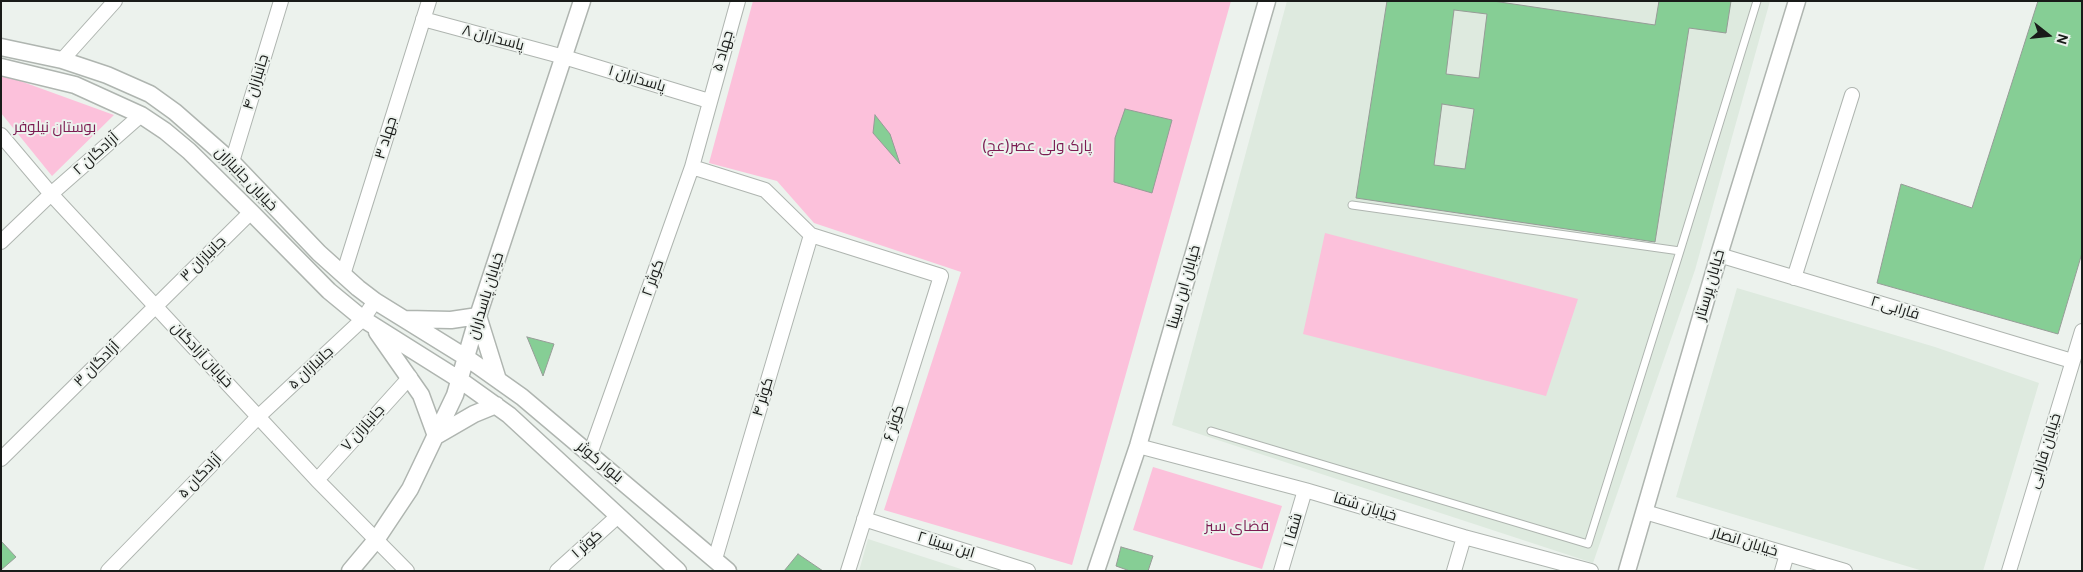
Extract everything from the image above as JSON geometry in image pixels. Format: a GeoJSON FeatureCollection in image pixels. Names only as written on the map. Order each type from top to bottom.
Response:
{"type":"FeatureCollection","features":[{"type":"Feature","properties":{"kind":"street"},"geometry":{"type":"LineString","coordinates":[[62,60],[115,1]]}},
{"type":"Feature","properties":{"kind":"street","name":"جانبازان ۴"},"geometry":{"type":"LineString","coordinates":[[232,162],[281,1]]}},
{"type":"Feature","properties":{"kind":"street","name":"جهاد ۳"},"geometry":{"type":"LineString","coordinates":[[343,275],[429,1]]}},
{"type":"Feature","properties":{"kind":"street","name":"خیابان پاسداران"},"geometry":{"type":"LineString","coordinates":[[350,571],[376,540],[410,488],[436,436],[460,380],[478,316],[582,1]]}},
{"type":"Feature","properties":{"kind":"street","name":"جهاد ۵"},"geometry":{"type":"LineString","coordinates":[[709,101],[738,1]]}},
{"type":"Feature","properties":{"kind":"street","name":"خیابان ابن سینا"},"geometry":{"type":"LineString","coordinates":[[1096,571],[1138,446],[1267,1]]}},
{"type":"Feature","properties":{"kind":"street","name":"خیابان پرستار"},"geometry":{"type":"LineString","coordinates":[[1626,571],[1645,512],[1719,255],[1797,1]]}},
{"type":"Feature","properties":{"kind":"street","name":"پاسداران ۸"},"geometry":{"type":"LineString","coordinates":[[423,19],[564,57]]}},
{"type":"Feature","properties":{"kind":"street","name":"خیابان جانبازان"},"geometry":{"type":"LineString","coordinates":[[1,47],[62,60],[107,75],[150,94],[176,112],[232,162],[277,211],[343,275],[375,301],[467,358]]}},
{"type":"Feature","properties":{"kind":"street","name":"پاسداران ۱"},"geometry":{"type":"LineString","coordinates":[[564,57],[709,101]]}},
{"type":"Feature","properties":{"kind":"street","name":"خیابان جانبازان"},"geometry":{"type":"LineString","coordinates":[[1,67],[75,84],[140,115],[164,131],[189,151],[330,292],[368,322],[460,380]]}},
{"type":"Feature","properties":{"kind":"street"},"geometry":{"type":"LineString","coordinates":[[1794,278],[1852,95]]}},
{"type":"Feature","properties":{"kind":"street","name":"کوثر ۲"},"geometry":{"type":"LineString","coordinates":[[590,454],[692,167],[709,101]]}},
{"type":"Feature","properties":{"kind":"street","name":"آزادگان ۲"},"geometry":{"type":"LineString","coordinates":[[1,242],[51,194],[140,115]]}},
{"type":"Feature","properties":{"kind":"street","name":"خیابان آزادگان"},"geometry":{"type":"LineString","coordinates":[[1,135],[51,194],[259,416],[316,480],[407,571]]}},
{"type":"Feature","properties":{"kind":"street"},"geometry":{"type":"LineString","coordinates":[[692,167],[766,190],[811,235]]}},
{"type":"Feature","properties":{"kind":"street","name":"جانبازان ۳"},"geometry":{"type":"LineString","coordinates":[[156,306],[251,212]]}},
{"type":"Feature","properties":{"kind":"street","name":"کوثر ۶"},"geometry":{"type":"LineString","coordinates":[[811,235],[941,276],[848,571]]}},
{"type":"Feature","properties":{"kind":"street","name":"کوثر ۴"},"geometry":{"type":"LineString","coordinates":[[715,559],[811,235]]}},
{"type":"Feature","properties":{"kind":"street","name":"فارابی ۲"},"geometry":{"type":"LineString","coordinates":[[1719,255],[2072,361]]}},
{"type":"Feature","properties":{"kind":"street","name":"جانبازان ۵"},"geometry":{"type":"LineString","coordinates":[[259,416],[368,322],[375,301]]}},
{"type":"Feature","properties":{"kind":"street","name":"آزادگان ۳"},"geometry":{"type":"LineString","coordinates":[[1,459],[156,306]]}},
{"type":"Feature","properties":{"kind":"street"},"geometry":{"type":"LineString","coordinates":[[404,319],[450,320],[478,316],[498,380]]}},
{"type":"Feature","properties":{"kind":"street"},"geometry":{"type":"LineString","coordinates":[[368,322],[410,377],[421,395],[436,436],[474,414],[502,410],[522,398]]}},
{"type":"Feature","properties":{"kind":"street","name":"خیابان فارابی"},"geometry":{"type":"LineString","coordinates":[[2009,571],[2082,330]]}},
{"type":"Feature","properties":{"kind":"street","name":"بلوار کوثر"},"geometry":{"type":"LineString","coordinates":[[467,358],[522,398],[728,571]]}},
{"type":"Feature","properties":{"kind":"street","name":"جانبازان ۷"},"geometry":{"type":"LineString","coordinates":[[316,480],[410,377]]}},
{"type":"Feature","properties":{"kind":"street","name":"بلوار کوثر"},"geometry":{"type":"LineString","coordinates":[[460,380],[502,410],[678,571]]}},
{"type":"Feature","properties":{"kind":"street","name":"آزادگان ۵"},"geometry":{"type":"LineString","coordinates":[[108,571],[259,416]]}},
{"type":"Feature","properties":{"kind":"street","name":"خیابان شفا"},"geometry":{"type":"LineString","coordinates":[[1138,446],[1305,490],[1464,537],[1591,571]]}},
{"type":"Feature","properties":{"kind":"street","name":"شفا ۱"},"geometry":{"type":"LineString","coordinates":[[1281,571],[1305,490]]}},
{"type":"Feature","properties":{"kind":"street","name":"خیابان انصار"},"geometry":{"type":"LineString","coordinates":[[1645,512],[1845,571]]}},
{"type":"Feature","properties":{"kind":"street","name":"کوثر ۱"},"geometry":{"type":"LineString","coordinates":[[556,571],[618,516]]}},
{"type":"Feature","properties":{"kind":"street","name":"ابن سینا ۲"},"geometry":{"type":"LineString","coordinates":[[864,519],[1028,571]]}},
{"type":"Feature","properties":{"kind":"street"},"geometry":{"type":"LineString","coordinates":[[1454,571],[1464,537]]}},
{"type":"Feature","properties":{"kind":"street"},"geometry":{"type":"LineString","coordinates":[[1782,571],[1787,554]]}},
{"type":"Feature","properties":{"kind":"lane"},"geometry":{"type":"LineString","coordinates":[[1211,431],[1588,544],[1757,1]]}},
{"type":"Feature","properties":{"kind":"lane"},"geometry":{"type":"LineString","coordinates":[[1352,205],[1680,251]]}},
{"type":"Feature","properties":{"kind":"shaded area"},"geometry":{"type":"Polygon","coordinates":[[[1287,1],[1770,1],[1695,270],[1593,563],[1172,425],[1287,1]]]}},
{"type":"Feature","properties":{"kind":"shaded area"},"geometry":{"type":"Polygon","coordinates":[[[1737,288],[1935,347],[2039,383],[1983,571],[1923,571],[1676,497],[1737,288]]]}},
{"type":"Feature","properties":{"kind":"shaded area"},"geometry":{"type":"Polygon","coordinates":[[[868,539],[967,571],[859,571],[868,539]]]}},
{"type":"Feature","properties":{"kind":"green space","name":"پارک ولی عصر(عج)"},"geometry":{"type":"Polygon","coordinates":[[[753,1],[1231,1],[1072,565],[884,510],[961,272],[814,223],[777,181],[709,163],[753,1]]]}},
{"type":"Feature","properties":{"kind":"green space","name":"بوستان نیلوفر"},"geometry":{"type":"Polygon","coordinates":[[[1,74],[114,115],[52,176],[1,113],[1,74]]]}},
{"type":"Feature","properties":{"kind":"green space"},"geometry":{"type":"Polygon","coordinates":[[[1325,233],[1578,299],[1546,396],[1303,334],[1325,233]]]}},
{"type":"Feature","properties":{"kind":"green space","name":"فضای سبز"},"geometry":{"type":"Polygon","coordinates":[[[1153,467],[1282,506],[1262,569],[1133,530],[1153,467]]]}},
{"type":"Feature","properties":{"kind":"building"},"geometry":{"type":"Polygon","coordinates":[[[1387,1],[1493,1],[1655,25],[1659,1],[1731,1],[1726,33],[1689,28],[1655,242],[1356,198],[1387,1]],[[1454,10],[1446,74],[1479,78],[1487,14],[1454,10]],[[1442,104],[1434,165],[1465,169],[1474,109],[1442,104]]]}},
{"type":"Feature","properties":{"kind":"building"},"geometry":{"type":"Polygon","coordinates":[[[2038,1],[2082,1],[2082,253],[2058,334],[1877,283],[1901,184],[1972,208],[2038,1]]]}},
{"type":"Feature","properties":{"kind":"building"},"geometry":{"type":"Polygon","coordinates":[[[1125,109],[1172,120],[1152,193],[1114,182],[1115,138],[1125,109]]]}},
{"type":"Feature","properties":{"kind":"building"},"geometry":{"type":"Polygon","coordinates":[[[875,115],[890,134],[900,164],[873,133],[875,115]]]}},
{"type":"Feature","properties":{"kind":"building"},"geometry":{"type":"Polygon","coordinates":[[[527,337],[554,344],[543,376],[527,337]]]}},
{"type":"Feature","properties":{"kind":"building"},"geometry":{"type":"Polygon","coordinates":[[[1,541],[16,557],[1,570],[1,541]]]}},
{"type":"Feature","properties":{"kind":"building"},"geometry":{"type":"Polygon","coordinates":[[[1121,547],[1153,556],[1148,571],[1130,571],[1116,566],[1121,547]]]}},
{"type":"Feature","properties":{"kind":"building"},"geometry":{"type":"Polygon","coordinates":[[[798,554],[823,571],[784,571],[798,554]]]}}]}
